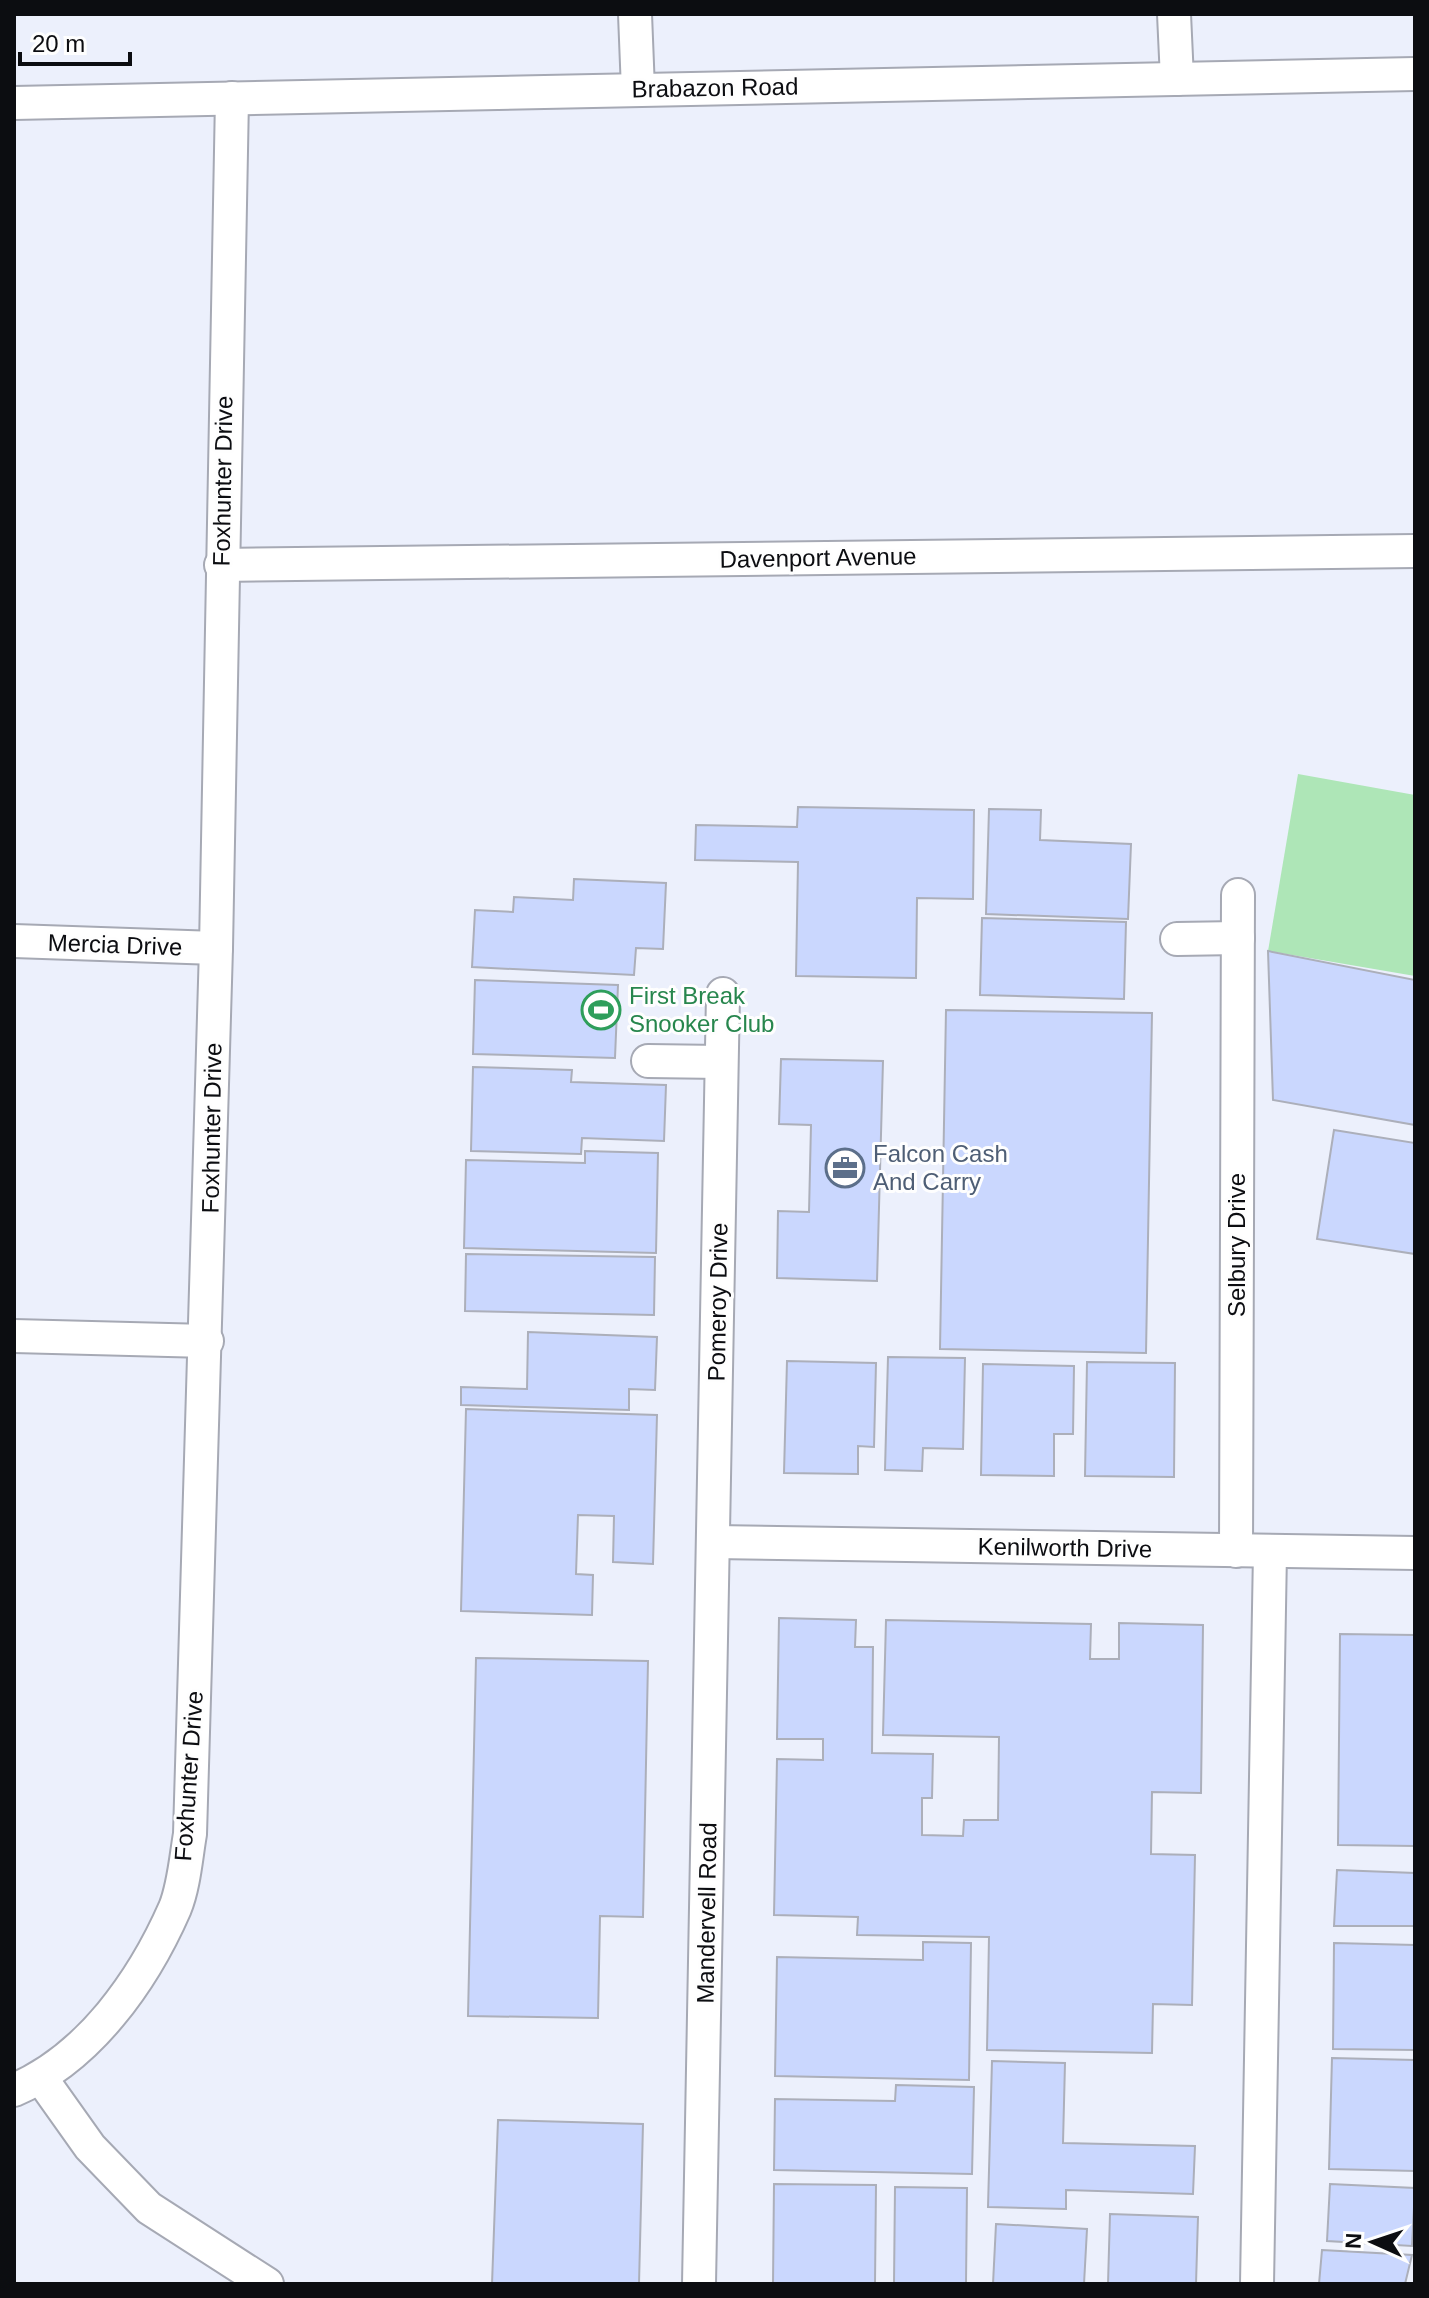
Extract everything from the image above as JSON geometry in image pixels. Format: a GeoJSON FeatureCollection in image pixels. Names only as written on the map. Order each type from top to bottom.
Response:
{"type":"FeatureCollection","features":[{"type":"Feature","properties":{"kind":"street"},"geometry":{"type":"LineString","coordinates":[[635,14],[638,90]]}},
{"type":"Feature","properties":{"kind":"street"},"geometry":{"type":"LineString","coordinates":[[1174,14],[1177,79]]}},
{"type":"Feature","properties":{"kind":"street","name":"Brabazon Road"},"geometry":{"type":"LineString","coordinates":[[14,103],[1415,74]]}},
{"type":"Feature","properties":{"kind":"street","name":"Foxhunter Drive"},"geometry":{"type":"LineString","coordinates":[[28,2084],[89,2040],[138,1976],[176,1905],[190,1834],[207,1341],[232,98]]}},
{"type":"Feature","properties":{"kind":"street","name":"Davenport Avenue"},"geometry":{"type":"LineString","coordinates":[[221,565],[1415,551]]}},
{"type":"Feature","properties":{"kind":"street","name":"Selbury Drive"},"geometry":{"type":"LineString","coordinates":[[1236,1551],[1238,895]]}},
{"type":"Feature","properties":{"kind":"street"},"geometry":{"type":"LineString","coordinates":[[1177,939],[1238,938]]}},
{"type":"Feature","properties":{"kind":"street","name":"Mercia Drive"},"geometry":{"type":"LineString","coordinates":[[14,941],[216,948]]}},
{"type":"Feature","properties":{"kind":"street","name":"Pomeroy Drive"},"geometry":{"type":"LineString","coordinates":[[715,1542],[723,994]]}},
{"type":"Feature","properties":{"kind":"street"},"geometry":{"type":"LineString","coordinates":[[648,1061],[721,1062]]}},
{"type":"Feature","properties":{"kind":"street"},"geometry":{"type":"LineString","coordinates":[[14,1336],[207,1341]]}},
{"type":"Feature","properties":{"kind":"street","name":"Kenilworth Drive"},"geometry":{"type":"LineString","coordinates":[[715,1542],[1415,1553]]}},
{"type":"Feature","properties":{"kind":"street","name":"Mandervell Road"},"geometry":{"type":"LineString","coordinates":[[699,2284],[715,1542]]}},
{"type":"Feature","properties":{"kind":"street"},"geometry":{"type":"LineString","coordinates":[[1257,2284],[1270,1552]]}},
{"type":"Feature","properties":{"kind":"street"},"geometry":{"type":"LineString","coordinates":[[28,2084],[149,2208],[267,2284]]}},
{"type":"Feature","properties":{"kind":"green space"},"geometry":{"type":"Polygon","coordinates":[[[1298,774],[1415,795],[1415,976],[1268,951],[1298,774]]]}},
{"type":"Feature","properties":{"kind":"building"},"geometry":{"type":"Polygon","coordinates":[[[798,807],[974,810],[973,899],[917,898],[916,978],[796,976],[798,862],[695,860],[696,825],[797,827],[798,807]]]}},
{"type":"Feature","properties":{"kind":"building"},"geometry":{"type":"Polygon","coordinates":[[[989,809],[1041,810],[1040,840],[1131,844],[1128,919],[986,914],[989,809]]]}},
{"type":"Feature","properties":{"kind":"building"},"geometry":{"type":"Polygon","coordinates":[[[574,879],[666,883],[663,949],[636,948],[634,975],[472,967],[475,910],[513,912],[514,897],[573,900],[574,879]]]}},
{"type":"Feature","properties":{"kind":"building"},"geometry":{"type":"Polygon","coordinates":[[[982,918],[1126,922],[1124,999],[980,995],[982,918]]]}},
{"type":"Feature","properties":{"kind":"building"},"geometry":{"type":"Polygon","coordinates":[[[1268,951],[1415,980],[1415,1125],[1273,1100],[1268,951]]]}},
{"type":"Feature","properties":{"kind":"building"},"geometry":{"type":"Polygon","coordinates":[[[475,980],[618,985],[615,1058],[473,1054],[475,980]]]}},
{"type":"Feature","properties":{"kind":"building"},"geometry":{"type":"Polygon","coordinates":[[[946,1010],[1152,1013],[1146,1353],[940,1349],[946,1010]]]}},
{"type":"Feature","properties":{"kind":"building","name":"Falcon Cash And Carry"},"geometry":{"type":"Polygon","coordinates":[[[781,1059],[883,1061],[877,1281],[777,1278],[778,1211],[809,1212],[811,1125],[779,1124],[781,1059]]]}},
{"type":"Feature","properties":{"kind":"building"},"geometry":{"type":"Polygon","coordinates":[[[473,1067],[572,1070],[571,1082],[666,1085],[664,1141],[582,1138],[581,1154],[471,1151],[473,1067]]]}},
{"type":"Feature","properties":{"kind":"building"},"geometry":{"type":"Polygon","coordinates":[[[1334,1130],[1415,1143],[1415,1254],[1317,1239],[1334,1130]]]}},
{"type":"Feature","properties":{"kind":"building"},"geometry":{"type":"Polygon","coordinates":[[[585,1151],[658,1153],[656,1253],[464,1248],[466,1160],[585,1163],[585,1151]]]}},
{"type":"Feature","properties":{"kind":"building"},"geometry":{"type":"Polygon","coordinates":[[[466,1254],[655,1257],[654,1315],[465,1311],[466,1254]]]}},
{"type":"Feature","properties":{"kind":"building"},"geometry":{"type":"Polygon","coordinates":[[[528,1332],[657,1337],[655,1390],[629,1389],[629,1410],[461,1405],[461,1387],[527,1389],[528,1332]]]}},
{"type":"Feature","properties":{"kind":"building"},"geometry":{"type":"Polygon","coordinates":[[[888,1357],[965,1358],[963,1449],[923,1448],[922,1471],[885,1470],[888,1357]]]}},
{"type":"Feature","properties":{"kind":"building"},"geometry":{"type":"Polygon","coordinates":[[[787,1361],[876,1363],[874,1447],[858,1446],[858,1474],[784,1473],[787,1361]]]}},
{"type":"Feature","properties":{"kind":"building"},"geometry":{"type":"Polygon","coordinates":[[[1087,1362],[1175,1363],[1174,1477],[1085,1476],[1087,1362]]]}},
{"type":"Feature","properties":{"kind":"building"},"geometry":{"type":"Polygon","coordinates":[[[983,1364],[1074,1366],[1073,1434],[1054,1434],[1054,1476],[981,1475],[983,1364]]]}},
{"type":"Feature","properties":{"kind":"building"},"geometry":{"type":"Polygon","coordinates":[[[466,1409],[657,1415],[653,1564],[613,1562],[614,1516],[578,1515],[576,1574],[593,1575],[592,1615],[461,1611],[466,1409]]]}},
{"type":"Feature","properties":{"kind":"building"},"geometry":{"type":"Polygon","coordinates":[[[779,1618],[856,1620],[855,1647],[873,1647],[872,1753],[933,1754],[932,1798],[922,1798],[922,1835],[963,1836],[964,1820],[998,1820],[999,1737],[883,1735],[886,1620],[1091,1624],[1090,1659],[1119,1659],[1119,1623],[1203,1625],[1201,1793],[1152,1792],[1151,1854],[1195,1855],[1192,2005],[1153,2004],[1152,2053],[987,2050],[989,1937],[857,1935],[858,1917],[774,1915],[777,1759],[823,1760],[823,1739],[777,1739],[779,1618]]]}},
{"type":"Feature","properties":{"kind":"building"},"geometry":{"type":"Polygon","coordinates":[[[1340,1634],[1415,1635],[1415,1846],[1338,1845],[1340,1634]]]}},
{"type":"Feature","properties":{"kind":"building"},"geometry":{"type":"Polygon","coordinates":[[[476,1658],[648,1661],[643,1917],[600,1916],[598,2018],[468,2016],[476,1658]]]}},
{"type":"Feature","properties":{"kind":"building"},"geometry":{"type":"Polygon","coordinates":[[[1337,1870],[1415,1873],[1415,1926],[1334,1926],[1337,1870]]]}},
{"type":"Feature","properties":{"kind":"building"},"geometry":{"type":"Polygon","coordinates":[[[923,1942],[971,1943],[969,2080],[775,2076],[777,1957],[923,1960],[923,1942]]]}},
{"type":"Feature","properties":{"kind":"building"},"geometry":{"type":"Polygon","coordinates":[[[1334,1943],[1415,1945],[1415,2050],[1333,2049],[1334,1943]]]}},
{"type":"Feature","properties":{"kind":"building"},"geometry":{"type":"Polygon","coordinates":[[[1332,2058],[1415,2060],[1415,2171],[1329,2169],[1332,2058]]]}},
{"type":"Feature","properties":{"kind":"building"},"geometry":{"type":"Polygon","coordinates":[[[992,2061],[1065,2063],[1063,2143],[1195,2146],[1193,2194],[1066,2190],[1066,2209],[988,2207],[992,2061]]]}},
{"type":"Feature","properties":{"kind":"building"},"geometry":{"type":"Polygon","coordinates":[[[896,2085],[974,2087],[972,2174],[774,2170],[775,2099],[895,2101],[896,2085]]]}},
{"type":"Feature","properties":{"kind":"building"},"geometry":{"type":"Polygon","coordinates":[[[498,2120],[643,2124],[639,2284],[492,2284],[498,2120]]]}},
{"type":"Feature","properties":{"kind":"building"},"geometry":{"type":"Polygon","coordinates":[[[774,2184],[876,2185],[875,2284],[773,2284],[774,2184]]]}},
{"type":"Feature","properties":{"kind":"building"},"geometry":{"type":"Polygon","coordinates":[[[1330,2184],[1415,2188],[1412,2246],[1327,2241],[1330,2184]]]}},
{"type":"Feature","properties":{"kind":"building"},"geometry":{"type":"Polygon","coordinates":[[[895,2187],[967,2188],[966,2284],[894,2284],[895,2187]]]}},
{"type":"Feature","properties":{"kind":"building"},"geometry":{"type":"Polygon","coordinates":[[[1110,2214],[1198,2217],[1196,2284],[1108,2284],[1110,2214]]]}},
{"type":"Feature","properties":{"kind":"building"},"geometry":{"type":"Polygon","coordinates":[[[996,2224],[1087,2229],[1084,2284],[993,2284],[996,2224]]]}},
{"type":"Feature","properties":{"kind":"building"},"geometry":{"type":"Polygon","coordinates":[[[1322,2250],[1412,2255],[1405,2284],[1319,2284],[1322,2250]]]}},
{"type":"Feature","properties":{"kind":"place","name":"First Break Snooker Club"},"geometry":{"type":"Point","coordinates":[601,1010]}},
{"type":"Feature","properties":{"kind":"place","name":"Falcon Cash And Carry"},"geometry":{"type":"Point","coordinates":[845,1168]}}]}
